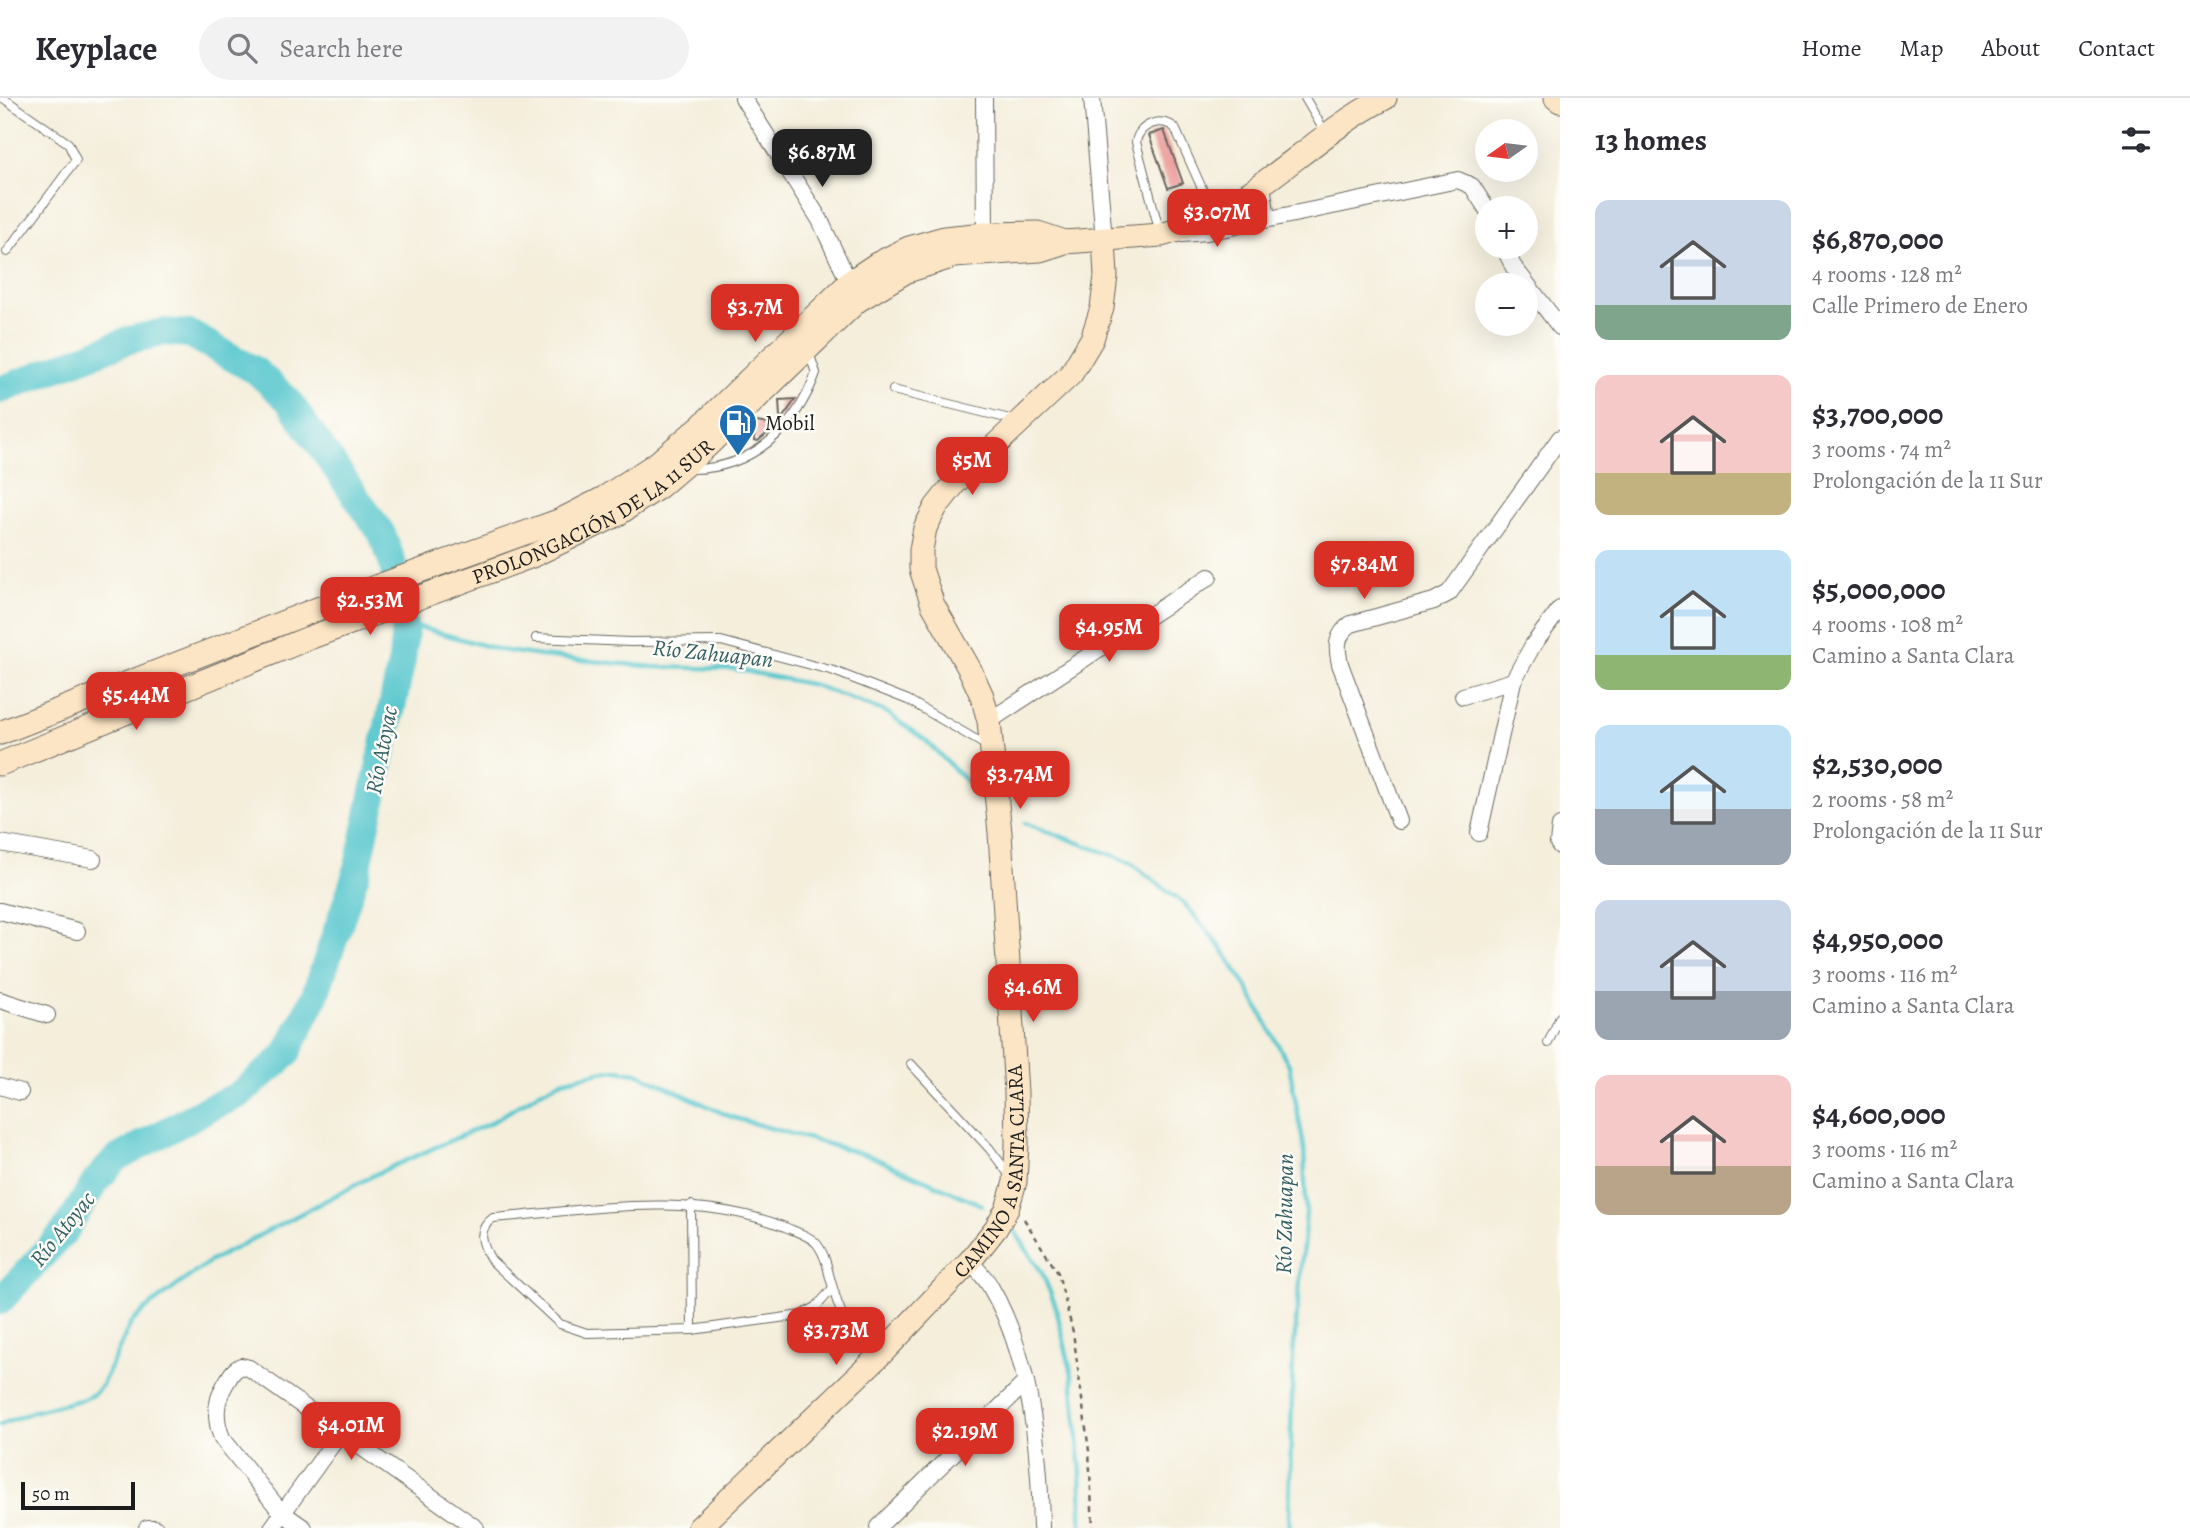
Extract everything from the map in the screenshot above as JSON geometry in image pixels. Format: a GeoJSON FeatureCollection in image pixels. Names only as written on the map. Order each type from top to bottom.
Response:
{"type":"FeatureCollection","features":[{"type":"Feature","properties":{"kind":"main road","name":"PROLONGACIÓN DE LA 11 SUR"},"geometry":{"type":"LineString","coordinates":[[853,292],[939,259],[986,252],[1040,250],[1065,242],[1161,235],[1214,216],[1262,186],[1357,112],[1385,98]]}},
{"type":"Feature","properties":{"kind":"main road","name":"PROLONGACIÓN DE LA 11 SUR"},"geometry":{"type":"LineString","coordinates":[[0,733],[461,555],[561,520],[649,494],[680,469],[877,264],[909,248],[944,238],[985,234],[1038,233],[1065,242]]}},
{"type":"Feature","properties":{"kind":"main road","name":"CAMINO A SANTA CLARA"},"geometry":{"type":"LineString","coordinates":[[699,1528],[881,1354],[970,1261],[996,1228],[1012,1191],[1017,1144],[1016,1093],[999,820],[989,722],[974,679],[933,605],[921,569],[921,550],[925,528],[936,507],[955,483],[1071,374],[1092,339],[1102,307],[1106,276],[1104,240]]}},
{"type":"Feature","properties":{"kind":"main road","name":"PROLONGACIÓN DE LA 11 SUR"},"geometry":{"type":"LineString","coordinates":[[0,764],[363,616],[532,556],[610,507],[656,464],[803,341]]}},
{"type":"Feature","properties":{"kind":"street"},"geometry":{"type":"LineString","coordinates":[[743,98],[820,220],[853,292]]}},
{"type":"Feature","properties":{"kind":"street"},"geometry":{"type":"LineString","coordinates":[[984,98],[985,234]]}},
{"type":"Feature","properties":{"kind":"street"},"geometry":{"type":"LineString","coordinates":[[1092,98],[1104,240]]}},
{"type":"Feature","properties":{"kind":"street"},"geometry":{"type":"LineString","coordinates":[[1161,235],[1207,232],[1458,180],[1472,186],[1478,196]]}},
{"type":"Feature","properties":{"kind":"street"},"geometry":{"type":"LineString","coordinates":[[1262,186],[1267,218]]}},
{"type":"Feature","properties":{"kind":"street"},"geometry":{"type":"LineString","coordinates":[[1510,259],[1560,327]]}},
{"type":"Feature","properties":{"kind":"street"},"geometry":{"type":"LineString","coordinates":[[1399,821],[1340,664],[1337,640],[1351,624],[1434,601],[1449,593],[1560,438]]}},
{"type":"Feature","properties":{"kind":"street"},"geometry":{"type":"LineString","coordinates":[[989,722],[1209,577]]}},
{"type":"Feature","properties":{"kind":"street"},"geometry":{"type":"LineString","coordinates":[[1479,833],[1513,681],[1533,645],[1560,609]]}},
{"type":"Feature","properties":{"kind":"street"},"geometry":{"type":"LineString","coordinates":[[1463,696],[1513,681]]}},
{"type":"Feature","properties":{"kind":"street"},"geometry":{"type":"LineString","coordinates":[[1560,827],[1560,846]]}},
{"type":"Feature","properties":{"kind":"street"},"geometry":{"type":"LineString","coordinates":[[0,843],[93,859]]}},
{"type":"Feature","properties":{"kind":"street"},"geometry":{"type":"LineString","coordinates":[[0,911],[77,931]]}},
{"type":"Feature","properties":{"kind":"street"},"geometry":{"type":"LineString","coordinates":[[0,1000],[47,1015]]}},
{"type":"Feature","properties":{"kind":"street"},"geometry":{"type":"LineString","coordinates":[[0,1086],[20,1092]]}},
{"type":"Feature","properties":{"kind":"street"},"geometry":{"type":"LineString","coordinates":[[970,1261],[990,1286],[1009,1329],[1026,1382],[1034,1441],[1037,1524]]}},
{"type":"Feature","properties":{"kind":"street"},"geometry":{"type":"LineString","coordinates":[[304,1528],[281,1512],[222,1438],[217,1427],[219,1395],[234,1369],[241,1366],[249,1368],[476,1528]]}},
{"type":"Feature","properties":{"kind":"street"},"geometry":{"type":"LineString","coordinates":[[878,1527],[1026,1382]]}},
{"type":"Feature","properties":{"kind":"street"},"geometry":{"type":"LineString","coordinates":[[272,1528],[341,1432]]}},
{"type":"Feature","properties":{"kind":"street"},"geometry":{"type":"LineString","coordinates":[[147,1528],[155,1528]]}},
{"type":"Feature","properties":{"kind":"lane"},"geometry":{"type":"LineString","coordinates":[[3,98],[68,143],[76,160],[7,252]]}},
{"type":"Feature","properties":{"kind":"lane"},"geometry":{"type":"LineString","coordinates":[[1305,98],[1327,137]]}},
{"type":"Feature","properties":{"kind":"lane"},"geometry":{"type":"LineString","coordinates":[[1161,235],[1136,142],[1143,127],[1163,122],[1175,128],[1214,216]]}},
{"type":"Feature","properties":{"kind":"lane"},"geometry":{"type":"LineString","coordinates":[[680,469],[711,467],[733,461],[754,452],[779,434],[802,406],[816,373],[803,341]]}},
{"type":"Feature","properties":{"kind":"lane"},"geometry":{"type":"LineString","coordinates":[[893,390],[1021,422]]}},
{"type":"Feature","properties":{"kind":"lane"},"geometry":{"type":"LineString","coordinates":[[536,638],[630,642],[721,641],[834,671],[896,695],[992,750]]}},
{"type":"Feature","properties":{"kind":"lane"},"geometry":{"type":"LineString","coordinates":[[1548,1043],[1560,1017]]}},
{"type":"Feature","properties":{"kind":"lane"},"geometry":{"type":"LineString","coordinates":[[911,1064],[989,1148],[1012,1191]]}},
{"type":"Feature","properties":{"kind":"lane"},"geometry":{"type":"LineString","coordinates":[[833,1288],[816,1307],[801,1315],[692,1330],[587,1333],[560,1324],[491,1260],[481,1234],[485,1224],[493,1218],[653,1205],[691,1205],[758,1216],[809,1237],[818,1245],[825,1259],[833,1288],[839,1312],[857,1337],[881,1354]]}},
{"type":"Feature","properties":{"kind":"lane"},"geometry":{"type":"LineString","coordinates":[[691,1205],[692,1330]]}},
{"type":"Feature","properties":{"kind":"path"},"geometry":{"type":"LineString","coordinates":[[1012,1191],[1058,1273],[1073,1332],[1089,1451],[1093,1528]]}},
{"type":"Feature","properties":{"kind":"building"},"geometry":{"type":"Polygon","coordinates":[[[1164,130],[1183,183],[1168,188],[1149,135],[1164,130]]]}},
{"type":"Feature","properties":{"kind":"building"},"geometry":{"type":"Polygon","coordinates":[[[796,399],[783,417],[780,417],[779,400],[796,399]]]}},
{"type":"Feature","properties":{"kind":"building","name":"Mobil"},"geometry":{"type":"Polygon","coordinates":[[[756,422],[775,427],[758,441],[754,440],[756,422]]]}},
{"type":"Feature","properties":{"kind":"waterway","name":"Río Atoyac"},"geometry":{"type":"LineString","coordinates":[[0,390],[129,340],[165,332],[190,334],[256,371],[288,400],[382,534],[392,561],[405,630],[402,660],[357,871],[314,998],[286,1055],[239,1095],[209,1108],[116,1159],[96,1181],[65,1231],[0,1301]]}},
{"type":"Feature","properties":{"kind":"waterway","name":"Río Zahuapan"},"geometry":{"type":"LineString","coordinates":[[404,623],[500,650],[654,667],[734,669],[814,685],[886,712],[925,740],[984,799]]}},
{"type":"Feature","properties":{"kind":"waterway","name":"Río Zahuapan"},"geometry":{"type":"LineString","coordinates":[[1025,823],[1128,861],[1185,904],[1222,949],[1245,984],[1289,1065],[1304,1147],[1306,1214],[1293,1355],[1290,1528]]}},
{"type":"Feature","properties":{"kind":"waterway"},"geometry":{"type":"LineString","coordinates":[[0,1425],[32,1412],[94,1394],[102,1385],[131,1323],[209,1262],[378,1173],[492,1122],[562,1081],[600,1072],[617,1070],[637,1073],[731,1117],[870,1156],[982,1205]]}},
{"type":"Feature","properties":{"kind":"waterway"},"geometry":{"type":"LineString","coordinates":[[1012,1227],[1042,1273],[1055,1304],[1072,1375],[1081,1473],[1081,1528]]}},
{"type":"Feature","properties":{"kind":"place","name":"Mobil"},"geometry":{"type":"Point","coordinates":[738,457]}}]}
